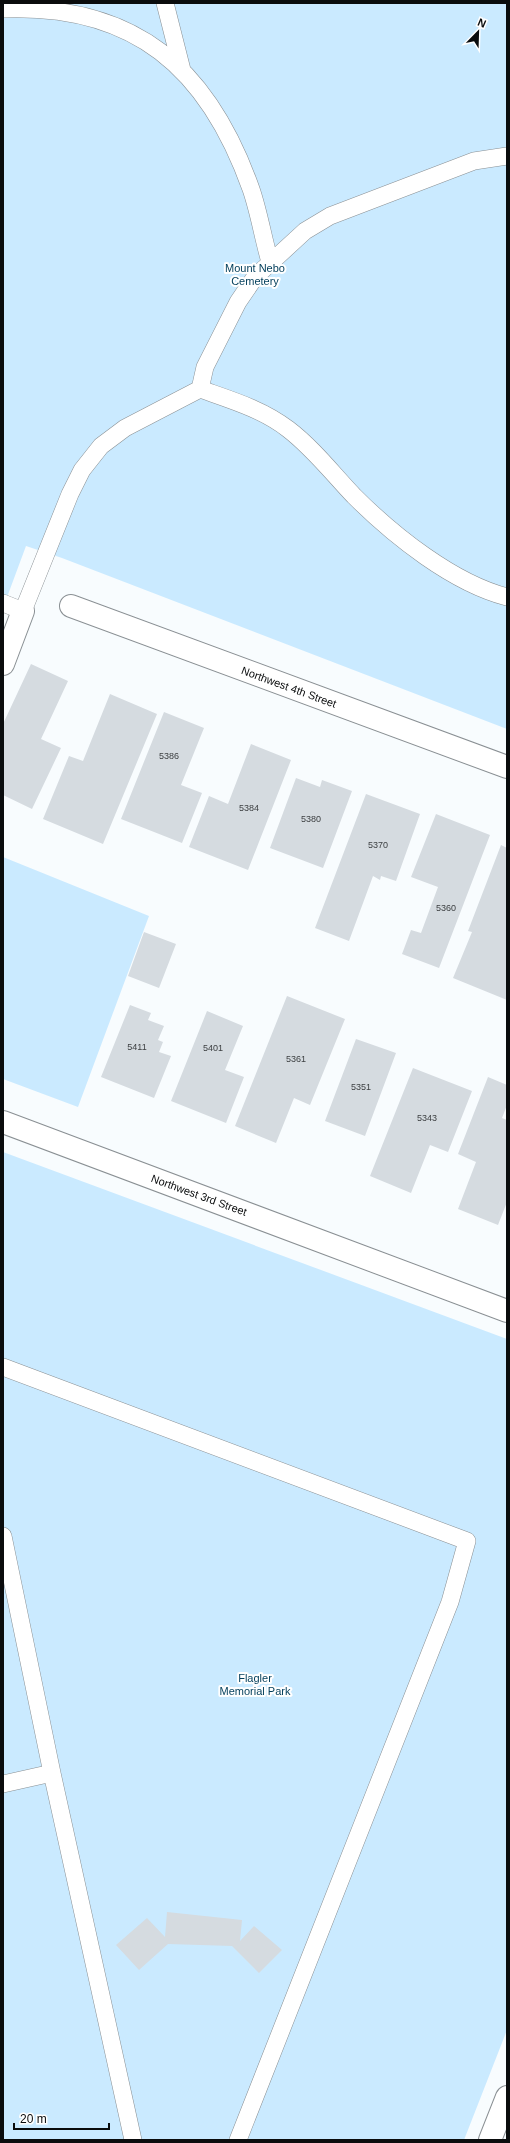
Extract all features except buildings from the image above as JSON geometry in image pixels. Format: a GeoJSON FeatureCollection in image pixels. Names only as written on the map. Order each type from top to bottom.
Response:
{"type":"FeatureCollection","features":[{"type":"Feature","properties":{"kind":"street","name":"Northwest 4th Street"},"geometry":{"type":"LineString","coordinates":[[71,606],[507,767]]}},
{"type":"Feature","properties":{"kind":"street"},"geometry":{"type":"LineString","coordinates":[[3,664],[23,611]]}},
{"type":"Feature","properties":{"kind":"street","name":"Northwest 3rd Street"},"geometry":{"type":"LineString","coordinates":[[3,1122],[507,1311]]}},
{"type":"Feature","properties":{"kind":"street"},"geometry":{"type":"LineString","coordinates":[[490,2140],[507,2097]]}},
{"type":"Feature","properties":{"kind":"lane"},"geometry":{"type":"LineString","coordinates":[[165,3],[182,70]]}},
{"type":"Feature","properties":{"kind":"lane"},"geometry":{"type":"LineString","coordinates":[[3,9],[37,6],[68,12],[105,23],[140,38],[167,56],[182,70],[217,113],[237,152],[252,190],[270,262]]}},
{"type":"Feature","properties":{"kind":"lane"},"geometry":{"type":"LineString","coordinates":[[200,389],[205,367],[238,302],[254,277],[305,231],[330,216],[474,161],[507,156]]}},
{"type":"Feature","properties":{"kind":"lane"},"geometry":{"type":"LineString","coordinates":[[3,603],[23,611],[70,494],[82,470],[101,446],[125,428],[200,389],[270,416],[289,429],[314,452],[354,496],[386,526],[463,581],[486,592],[507,597]]}},
{"type":"Feature","properties":{"kind":"lane"},"geometry":{"type":"LineString","coordinates":[[3,1367],[467,1541],[450,1602],[238,2140]]}},
{"type":"Feature","properties":{"kind":"lane"},"geometry":{"type":"LineString","coordinates":[[3,1536],[52,1773],[133,2140]]}},
{"type":"Feature","properties":{"kind":"lane"},"geometry":{"type":"LineString","coordinates":[[3,1784],[52,1773]]}},
{"type":"Feature","properties":{"kind":"green space","name":"Mount Nebo Cemetery"},"geometry":{"type":"Polygon","coordinates":[[[3,3],[507,3],[507,729],[62,558],[26,546],[3,608],[3,3]]]}},
{"type":"Feature","properties":{"kind":"green space"},"geometry":{"type":"Polygon","coordinates":[[[3,857],[149,916],[78,1107],[3,1079],[3,857]]]}},
{"type":"Feature","properties":{"kind":"green space","name":"Flagler Memorial Park"},"geometry":{"type":"Polygon","coordinates":[[[3,1152],[507,1339],[507,2030],[464,2140],[3,2140],[3,1152]]]}}]}
